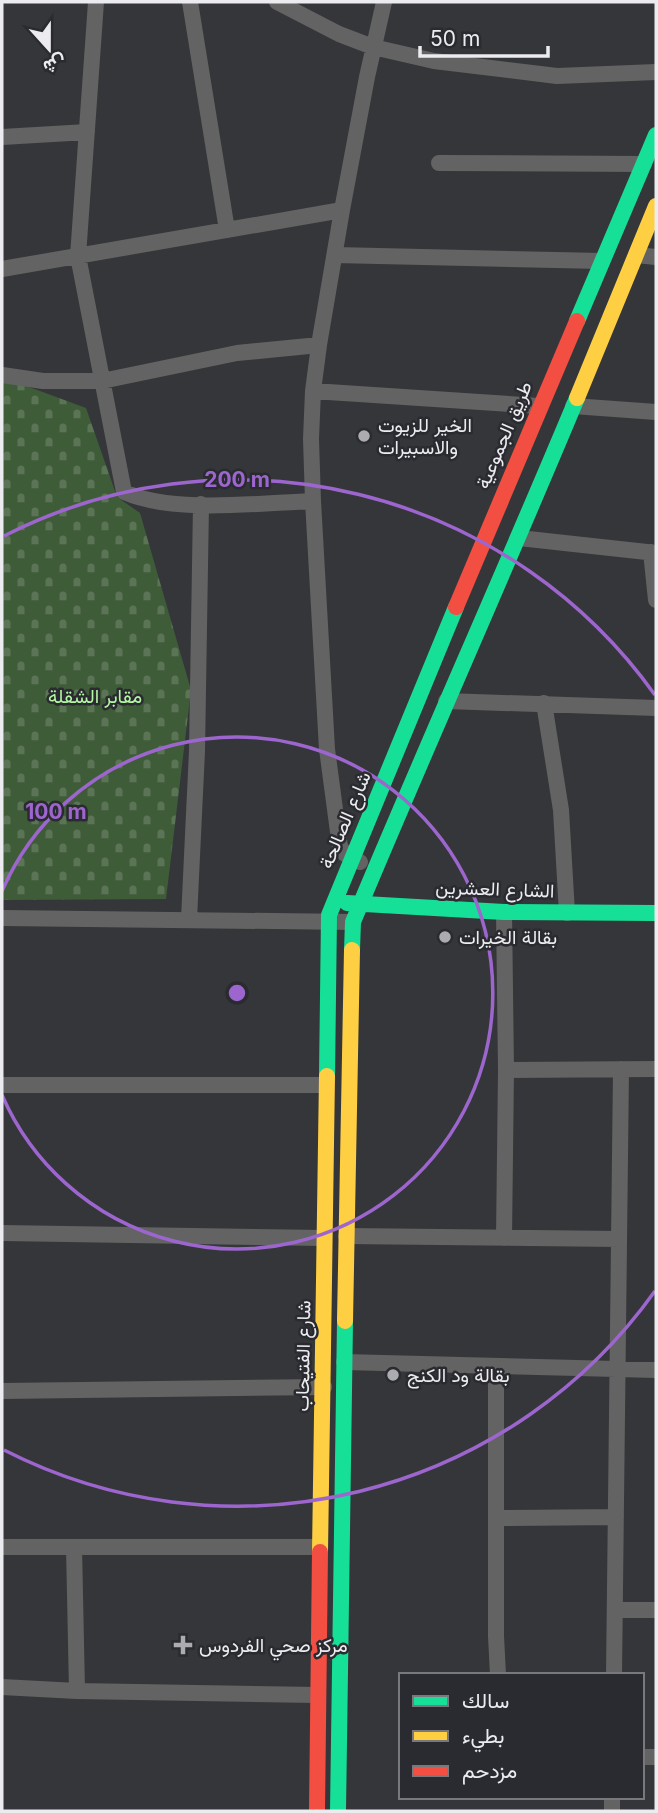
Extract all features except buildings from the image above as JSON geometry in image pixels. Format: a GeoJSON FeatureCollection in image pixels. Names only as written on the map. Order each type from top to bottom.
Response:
{"type":"FeatureCollection","features":[{"type":"Feature","properties":{"kind":"main road","name":"طريق الجموعية"},"geometry":{"type":"LineString","coordinates":[[395,754],[539,406],[656,135]]}},
{"type":"Feature","properties":{"kind":"main road"},"geometry":{"type":"LineString","coordinates":[[338,1811],[353,922],[446,701],[519,538],[656,206]]}},
{"type":"Feature","properties":{"kind":"main road","name":"شارع الصالحة"},"geometry":{"type":"LineString","coordinates":[[333,902],[395,754]]}},
{"type":"Feature","properties":{"kind":"main road","name":"الشارع العشرين"},"geometry":{"type":"LineString","coordinates":[[333,902],[504,912],[656,913]]}},
{"type":"Feature","properties":{"kind":"main road","name":"شارع الفتيحاب"},"geometry":{"type":"LineString","coordinates":[[317,1811],[326,1085],[329,921],[333,902]]}},
{"type":"Feature","properties":{"kind":"street"},"geometry":{"type":"LineString","coordinates":[[96,2],[78,256],[124,492],[147,500],[201,505],[313,501]]}},
{"type":"Feature","properties":{"kind":"street"},"geometry":{"type":"LineString","coordinates":[[190,2],[228,230]]}},
{"type":"Feature","properties":{"kind":"street"},"geometry":{"type":"LineString","coordinates":[[277,2],[317,25],[373,47],[435,61],[557,76],[656,72]]}},
{"type":"Feature","properties":{"kind":"street"},"geometry":{"type":"LineString","coordinates":[[375,869],[351,858],[340,847],[327,749],[311,439],[319,345],[373,47],[384,2]]}},
{"type":"Feature","properties":{"kind":"street"},"geometry":{"type":"LineString","coordinates":[[2,136],[87,132]]}},
{"type":"Feature","properties":{"kind":"street"},"geometry":{"type":"LineString","coordinates":[[439,163],[643,164]]}},
{"type":"Feature","properties":{"kind":"street"},"geometry":{"type":"LineString","coordinates":[[2,269],[342,211]]}},
{"type":"Feature","properties":{"kind":"street"},"geometry":{"type":"LineString","coordinates":[[335,255],[602,261]]}},
{"type":"Feature","properties":{"kind":"street"},"geometry":{"type":"LineString","coordinates":[[636,255],[656,257]]}},
{"type":"Feature","properties":{"kind":"street"},"geometry":{"type":"LineString","coordinates":[[2,374],[43,381],[102,381],[237,353],[319,345]]}},
{"type":"Feature","properties":{"kind":"street"},"geometry":{"type":"LineString","coordinates":[[313,391],[539,406]]}},
{"type":"Feature","properties":{"kind":"street"},"geometry":{"type":"LineString","coordinates":[[573,405],[656,412]]}},
{"type":"Feature","properties":{"kind":"street"},"geometry":{"type":"LineString","coordinates":[[189,919],[197,751],[201,505]]}},
{"type":"Feature","properties":{"kind":"street"},"geometry":{"type":"LineString","coordinates":[[519,538],[653,552],[656,600]]}},
{"type":"Feature","properties":{"kind":"street"},"geometry":{"type":"LineString","coordinates":[[446,701],[656,708]]}},
{"type":"Feature","properties":{"kind":"street"},"geometry":{"type":"LineString","coordinates":[[544,703],[561,810],[567,913]]}},
{"type":"Feature","properties":{"kind":"street"},"geometry":{"type":"LineString","coordinates":[[504,912],[504,1238]]}},
{"type":"Feature","properties":{"kind":"street"},"geometry":{"type":"LineString","coordinates":[[2,918],[353,922]]}},
{"type":"Feature","properties":{"kind":"street"},"geometry":{"type":"LineString","coordinates":[[614,1673],[621,1069]]}},
{"type":"Feature","properties":{"kind":"street"},"geometry":{"type":"LineString","coordinates":[[506,1070],[656,1069]]}},
{"type":"Feature","properties":{"kind":"street"},"geometry":{"type":"LineString","coordinates":[[2,1085],[326,1085]]}},
{"type":"Feature","properties":{"kind":"street"},"geometry":{"type":"LineString","coordinates":[[2,1233],[324,1238]]}},
{"type":"Feature","properties":{"kind":"street"},"geometry":{"type":"LineString","coordinates":[[346,1236],[619,1239]]}},
{"type":"Feature","properties":{"kind":"street"},"geometry":{"type":"LineString","coordinates":[[344,1362],[656,1370]]}},
{"type":"Feature","properties":{"kind":"street"},"geometry":{"type":"LineString","coordinates":[[496,1367],[498,1673]]}},
{"type":"Feature","properties":{"kind":"street"},"geometry":{"type":"LineString","coordinates":[[2,1391],[324,1387]]}},
{"type":"Feature","properties":{"kind":"street"},"geometry":{"type":"LineString","coordinates":[[497,1518],[616,1517]]}},
{"type":"Feature","properties":{"kind":"street"},"geometry":{"type":"LineString","coordinates":[[2,1547],[320,1547]]}},
{"type":"Feature","properties":{"kind":"street"},"geometry":{"type":"LineString","coordinates":[[74,1547],[77,1691]]}},
{"type":"Feature","properties":{"kind":"street"},"geometry":{"type":"LineString","coordinates":[[615,1609],[656,1610]]}},
{"type":"Feature","properties":{"kind":"street"},"geometry":{"type":"LineString","coordinates":[[2,1687],[317,1695]]}},
{"type":"Feature","properties":{"kind":"green space","name":"مقابر الشقلة"},"geometry":{"type":"Polygon","coordinates":[[[2,377],[86,408],[117,497],[140,513],[191,690],[166,899],[2,900],[2,377]]]}},
{"type":"Feature","properties":{"kind":"traffic: fast"},"geometry":{"type":"LineString","coordinates":[[577,321],[656,135]]}},
{"type":"Feature","properties":{"kind":"traffic: fast"},"geometry":{"type":"LineString","coordinates":[[352,950],[353,922],[577,398]]}},
{"type":"Feature","properties":{"kind":"traffic: fast"},"geometry":{"type":"LineString","coordinates":[[327,1076],[329,915],[456,607]]}},
{"type":"Feature","properties":{"kind":"traffic: fast"},"geometry":{"type":"LineString","coordinates":[[347,903],[504,912],[656,913]]}},
{"type":"Feature","properties":{"kind":"traffic: fast"},"geometry":{"type":"LineString","coordinates":[[338,1811],[345,1321]]}},
{"type":"Feature","properties":{"kind":"traffic: slow"},"geometry":{"type":"LineString","coordinates":[[577,398],[656,206]]}},
{"type":"Feature","properties":{"kind":"traffic: slow"},"geometry":{"type":"LineString","coordinates":[[345,1321],[352,950]]}},
{"type":"Feature","properties":{"kind":"traffic: slow"},"geometry":{"type":"LineString","coordinates":[[320,1552],[327,1076]]}},
{"type":"Feature","properties":{"kind":"traffic: jam"},"geometry":{"type":"LineString","coordinates":[[456,607],[577,321]]}},
{"type":"Feature","properties":{"kind":"traffic: jam"},"geometry":{"type":"LineString","coordinates":[[317,1811],[320,1552]]}},
{"type":"Feature","properties":{"kind":"place","name":"الخير للزيوت والاسبيرات"},"geometry":{"type":"Point","coordinates":[364,436]}},
{"type":"Feature","properties":{"kind":"place","name":"بقالة الخيرات"},"geometry":{"type":"Point","coordinates":[445,937]}},
{"type":"Feature","properties":{"kind":"place","name":"بقالة ود الكنج"},"geometry":{"type":"Point","coordinates":[393,1375]}},
{"type":"Feature","properties":{"kind":"place","name":"مركز صحي الفردوس"},"geometry":{"type":"Point","coordinates":[183,1645]}}]}
